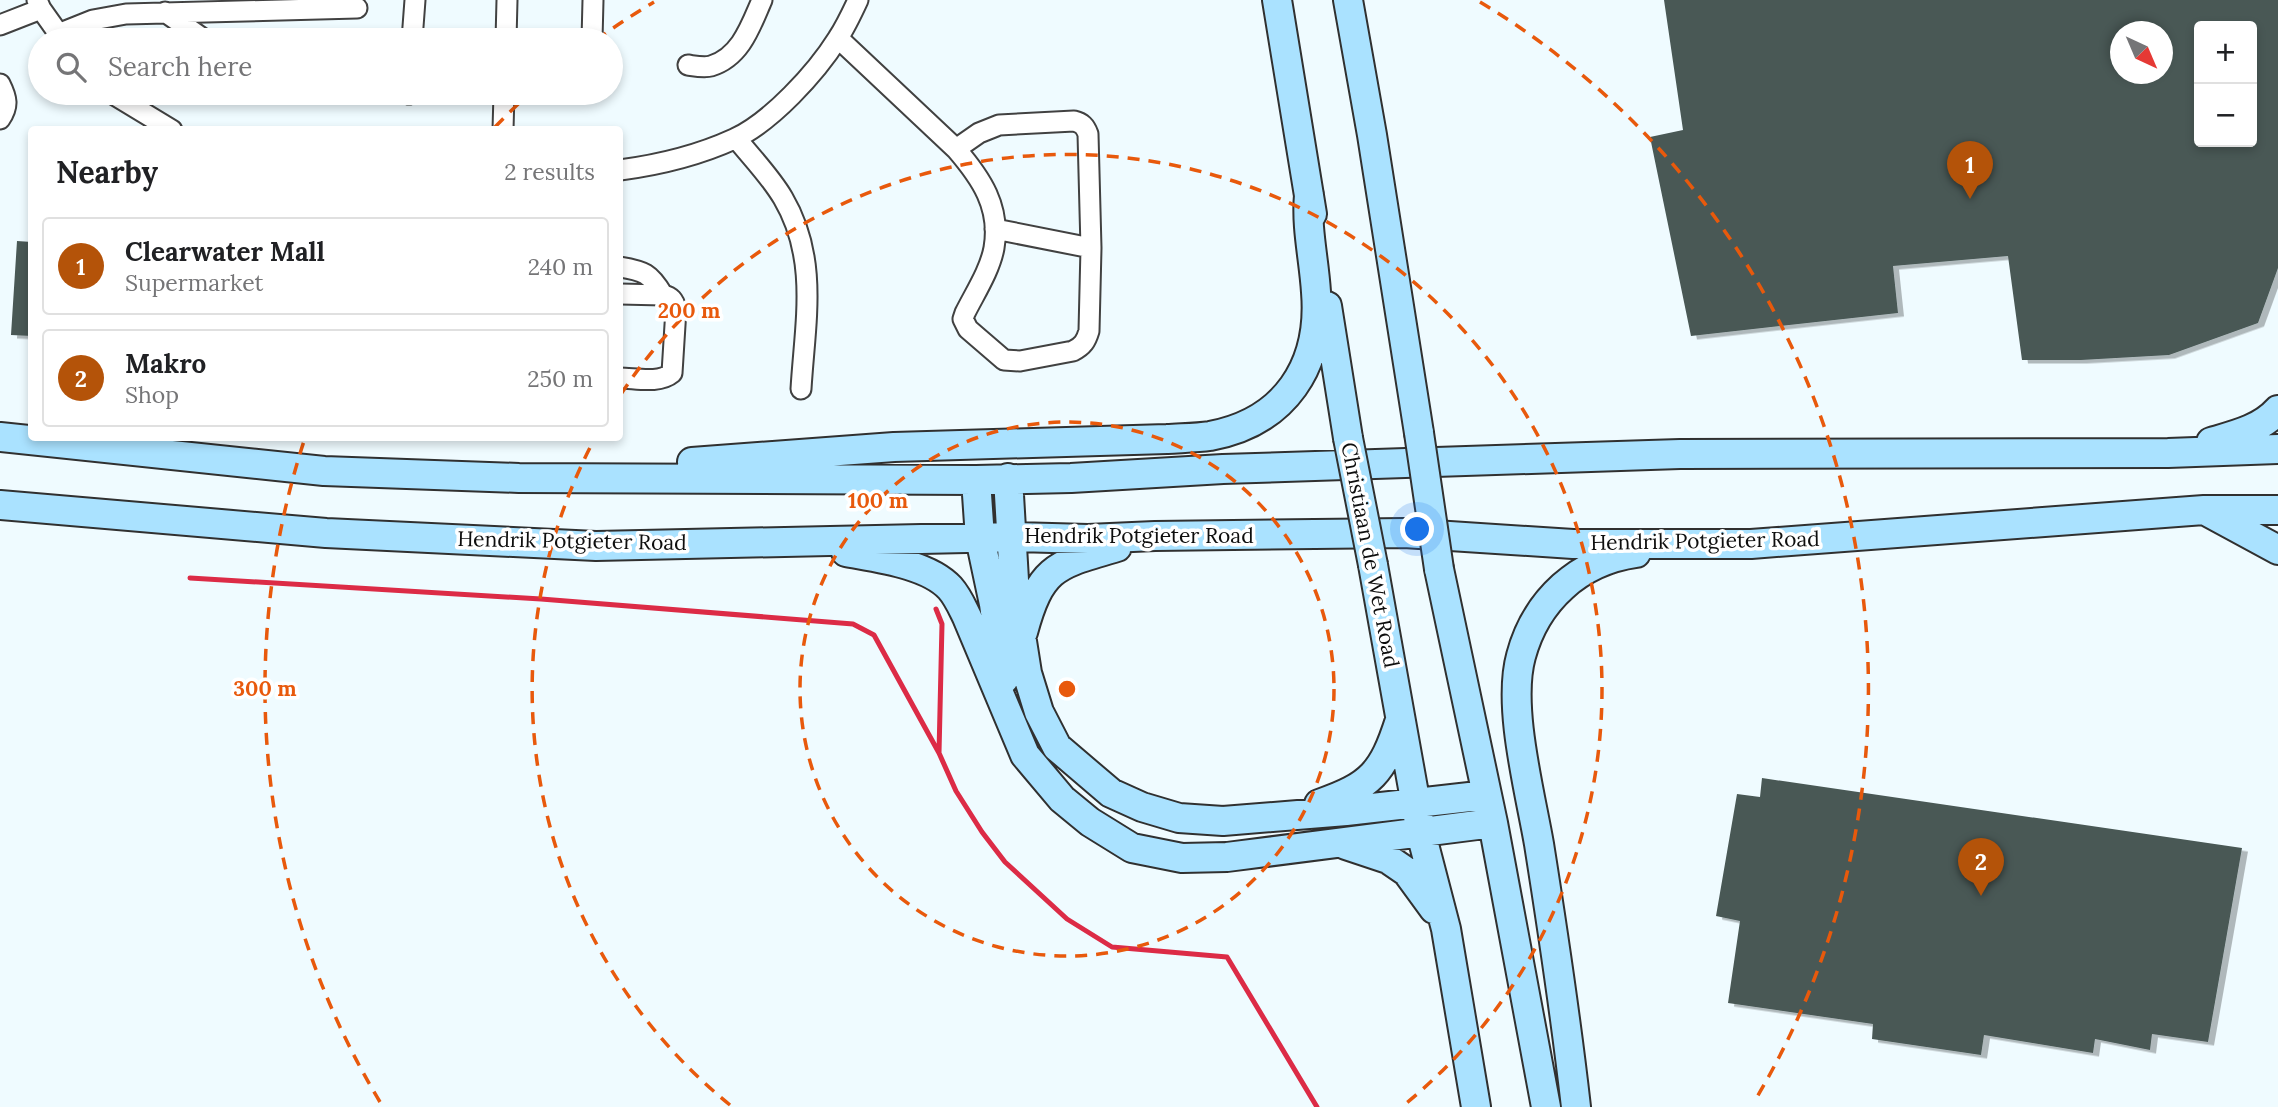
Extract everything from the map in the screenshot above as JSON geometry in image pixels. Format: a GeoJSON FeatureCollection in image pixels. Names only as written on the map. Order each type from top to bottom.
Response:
{"type":"FeatureCollection","features":[{"type":"Feature","properties":{"kind":"main road","name":"Christiaan de Wet Road"},"geometry":{"type":"LineString","coordinates":[[1277,0],[1349,438],[1421,833],[1446,929],[1476,1107]]}},
{"type":"Feature","properties":{"kind":"main road"},"geometry":{"type":"LineString","coordinates":[[1348,0],[1374,149],[1439,569],[1490,809],[1546,1107]]}},
{"type":"Feature","properties":{"kind":"main road"},"geometry":{"type":"LineString","coordinates":[[519,478],[728,458],[894,447],[1209,436],[1238,428],[1267,412],[1286,396],[1307,365],[1312,349],[1317,324],[1307,215],[1309,195]]}},
{"type":"Feature","properties":{"kind":"main road"},"geometry":{"type":"LineString","coordinates":[[2168,453],[2239,434],[2264,422],[2278,410]]}},
{"type":"Feature","properties":{"kind":"main road"},"geometry":{"type":"LineString","coordinates":[[0,438],[28,441]]}},
{"type":"Feature","properties":{"kind":"main road"},"geometry":{"type":"LineString","coordinates":[[29,441],[324,471],[519,478],[976,480],[1680,454],[2168,453],[2278,449]]}},
{"type":"Feature","properties":{"kind":"main road"},"geometry":{"type":"LineString","coordinates":[[1008,478],[1014,597],[1027,673],[1039,712],[1056,747],[1111,793],[1142,807],[1179,818],[1223,821],[1416,802],[1490,809]]}},
{"type":"Feature","properties":{"kind":"main road"},"geometry":{"type":"LineString","coordinates":[[976,480],[980,538],[993,604],[1008,716]]}},
{"type":"Feature","properties":{"kind":"main road","name":"Hendrik Potgieter Road"},"geometry":{"type":"LineString","coordinates":[[0,505],[326,533],[596,546],[1012,537],[1088,539],[1404,533],[1573,544],[1751,544],[2204,510],[2278,510]]}},
{"type":"Feature","properties":{"kind":"main road"},"geometry":{"type":"LineString","coordinates":[[2204,510],[2278,550]]}},
{"type":"Feature","properties":{"kind":"main road"},"geometry":{"type":"LineString","coordinates":[[1022,635],[1030,605],[1045,578],[1064,565],[1155,536]]}},
{"type":"Feature","properties":{"kind":"main road"},"geometry":{"type":"LineString","coordinates":[[796,541],[896,562],[942,581],[957,597],[1025,755],[1062,799],[1090,822],[1132,848],[1182,858],[1227,857],[1337,841],[1421,833],[1490,809]]}},
{"type":"Feature","properties":{"kind":"main road"},"geometry":{"type":"LineString","coordinates":[[1576,1107],[1560,971],[1522,754],[1516,685],[1520,657],[1539,611],[1554,593],[1575,575],[1600,563],[1632,554],[1751,544]]}},
{"type":"Feature","properties":{"kind":"main road"},"geometry":{"type":"LineString","coordinates":[[1283,815],[1344,795],[1363,785],[1377,771],[1390,750],[1401,718]]}},
{"type":"Feature","properties":{"kind":"main road"},"geometry":{"type":"LineString","coordinates":[[1337,841],[1388,859],[1407,872],[1422,890],[1446,929]]}},
{"type":"Feature","properties":{"kind":"street"},"geometry":{"type":"LineString","coordinates":[[413,28],[415,0]]}},
{"type":"Feature","properties":{"kind":"street"},"geometry":{"type":"LineString","coordinates":[[506,28],[507,0]]}},
{"type":"Feature","properties":{"kind":"street"},"geometry":{"type":"LineString","coordinates":[[592,28],[593,0]]}},
{"type":"Feature","properties":{"kind":"street"},"geometry":{"type":"LineString","coordinates":[[688,65],[710,66],[734,51],[744,40],[762,0]]}},
{"type":"Feature","properties":{"kind":"street"},"geometry":{"type":"LineString","coordinates":[[623,169],[682,158],[736,138],[769,116],[804,83],[838,38],[858,0]]}},
{"type":"Feature","properties":{"kind":"street"},"geometry":{"type":"LineString","coordinates":[[0,25],[39,5],[55,28]]}},
{"type":"Feature","properties":{"kind":"street"},"geometry":{"type":"LineString","coordinates":[[78,28],[93,20],[126,13],[357,8]]}},
{"type":"Feature","properties":{"kind":"street"},"geometry":{"type":"LineString","coordinates":[[165,12],[188,28]]}},
{"type":"Feature","properties":{"kind":"street"},"geometry":{"type":"LineString","coordinates":[[838,38],[956,149],[970,164],[988,193],[995,229],[994,250],[963,319],[968,329],[997,355],[1011,362],[1073,351],[1081,347],[1087,340],[1089,331],[1091,248],[1086,127],[1081,122],[999,125],[979,132],[956,149]]}},
{"type":"Feature","properties":{"kind":"street"},"geometry":{"type":"LineString","coordinates":[[0,84],[6,97],[7,109],[0,119]]}},
{"type":"Feature","properties":{"kind":"street"},"geometry":{"type":"LineString","coordinates":[[131,105],[165,126]]}},
{"type":"Feature","properties":{"kind":"street"},"geometry":{"type":"LineString","coordinates":[[503,126],[504,105]]}},
{"type":"Feature","properties":{"kind":"street"},"geometry":{"type":"LineString","coordinates":[[736,138],[770,179],[798,228],[804,254],[808,296],[801,389]]}},
{"type":"Feature","properties":{"kind":"street"},"geometry":{"type":"LineString","coordinates":[[995,229],[1091,248]]}},
{"type":"Feature","properties":{"kind":"street"},"geometry":{"type":"LineString","coordinates":[[623,268],[651,276],[663,295]]}},
{"type":"Feature","properties":{"kind":"street"},"geometry":{"type":"LineString","coordinates":[[623,293],[670,297],[676,309],[672,373],[660,379],[623,378]]}},
{"type":"Feature","properties":{"kind":"building"},"geometry":{"type":"Polygon","coordinates":[[[1664,0],[2278,0],[2278,268],[2258,323],[2169,355],[2022,360],[2008,256],[1893,266],[1898,313],[1691,336],[1650,137],[1683,130],[1664,0]]]}},
{"type":"Feature","properties":{"kind":"building"},"geometry":{"type":"Polygon","coordinates":[[[17,241],[28,242],[28,336],[11,335],[17,241]]]}},
{"type":"Feature","properties":{"kind":"building"},"geometry":{"type":"Polygon","coordinates":[[[1762,778],[2242,848],[2208,1042],[2152,1034],[2150,1050],[2095,1039],[2093,1053],[1984,1035],[1981,1055],[1872,1039],[1873,1024],[1728,1003],[1740,921],[1716,916],[1737,794],[1760,797],[1762,778]]]}},
{"type":"Feature","properties":{"kind":"waterway"},"geometry":{"type":"LineString","coordinates":[[190,578],[541,599],[853,624],[874,635],[939,753]]}},
{"type":"Feature","properties":{"kind":"waterway"},"geometry":{"type":"LineString","coordinates":[[936,609],[942,624],[939,753],[956,791],[982,832],[1005,862],[1067,919],[1112,947],[1227,957],[1317,1107]]}},
{"type":"Feature","properties":{"kind":"place","name":"Clearwater Mall"},"geometry":{"type":"Point","coordinates":[1970,199]}},
{"type":"Feature","properties":{"kind":"place","name":"Makro"},"geometry":{"type":"Point","coordinates":[1981,896]}}]}
